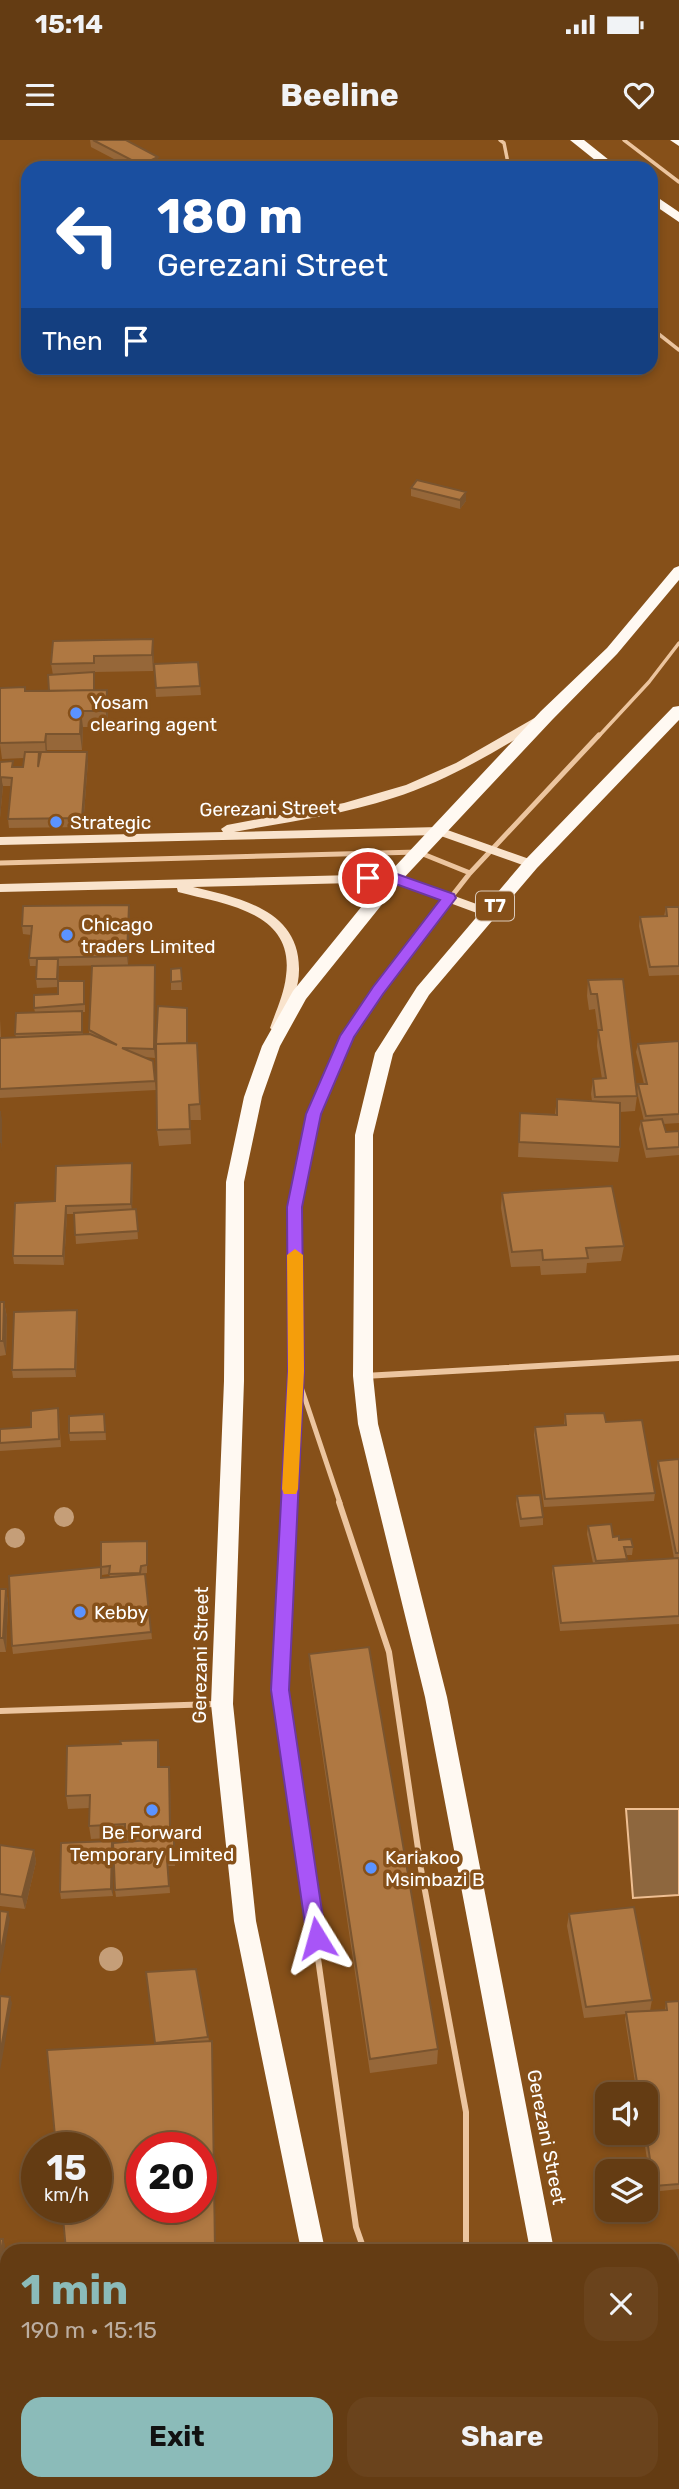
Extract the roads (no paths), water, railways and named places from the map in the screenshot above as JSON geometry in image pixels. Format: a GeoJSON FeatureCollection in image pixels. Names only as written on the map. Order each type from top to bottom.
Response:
{"type":"FeatureCollection","features":[{"type":"Feature","properties":{"kind":"highway"},"geometry":{"type":"LineString","coordinates":[[576,140],[604,161]]}},
{"type":"Feature","properties":{"kind":"highway"},"geometry":{"type":"LineString","coordinates":[[658,202],[679,218]]}},
{"type":"Feature","properties":{"kind":"highway","name":"Gerezani Street"},"geometry":{"type":"LineString","coordinates":[[312,2244],[245,1921],[222,1704],[234,1381],[235,1182],[253,1097],[271,1046],[299,995],[394,878],[547,715],[612,651],[679,571]]}},
{"type":"Feature","properties":{"kind":"highway","name":"T7"},"geometry":{"type":"LineString","coordinates":[[489,913],[531,864],[679,711]]}},
{"type":"Feature","properties":{"kind":"highway","name":"Gerezani Street"},"geometry":{"type":"LineString","coordinates":[[489,913],[423,991],[384,1053],[364,1135],[363,1376],[368,1424],[436,1697],[541,2244]]}},
{"type":"Feature","properties":{"kind":"main road"},"geometry":{"type":"LineString","coordinates":[[188,836],[326,810],[409,789],[481,756],[547,715]]}},
{"type":"Feature","properties":{"kind":"main road","name":"Gerezani Street"},"geometry":{"type":"LineString","coordinates":[[0,841],[439,831],[531,864]]}},
{"type":"Feature","properties":{"kind":"main road","name":"T7"},"geometry":{"type":"LineString","coordinates":[[0,888],[394,878],[489,913]]}},
{"type":"Feature","properties":{"kind":"main road"},"geometry":{"type":"LineString","coordinates":[[159,884],[235,901],[271,918],[290,943],[293,970],[271,1046]]}},
{"type":"Feature","properties":{"kind":"street"},"geometry":{"type":"LineString","coordinates":[[363,1376],[679,1358]]}},
{"type":"Feature","properties":{"kind":"lane"},"geometry":{"type":"LineString","coordinates":[[500,140],[504,144],[508,161]]}},
{"type":"Feature","properties":{"kind":"lane"},"geometry":{"type":"LineString","coordinates":[[624,140],[652,161]]}},
{"type":"Feature","properties":{"kind":"lane"},"geometry":{"type":"LineString","coordinates":[[658,166],[679,182]]}},
{"type":"Feature","properties":{"kind":"lane"},"geometry":{"type":"LineString","coordinates":[[658,334],[679,350]]}},
{"type":"Feature","properties":{"kind":"lane"},"geometry":{"type":"LineString","coordinates":[[362,2244],[356,2227],[280,1690],[296,1371],[294,1207],[314,1114],[348,1036],[378,990],[470,873],[649,682],[679,643]]}},
{"type":"Feature","properties":{"kind":"lane"},"geometry":{"type":"LineString","coordinates":[[0,863],[418,852],[470,873]]}},
{"type":"Feature","properties":{"kind":"lane"},"geometry":{"type":"LineString","coordinates":[[296,1371],[389,1652],[421,1869],[466,2112],[466,2244]]}},
{"type":"Feature","properties":{"kind":"lane"},"geometry":{"type":"LineString","coordinates":[[0,1711],[222,1704]]}},
{"type":"Feature","properties":{"kind":"place","name":"Yosam clearing agent"},"geometry":{"type":"Point","coordinates":[76,713]}},
{"type":"Feature","properties":{"kind":"place","name":"Strategic"},"geometry":{"type":"Point","coordinates":[56,822]}},
{"type":"Feature","properties":{"kind":"place","name":"Chicago traders Limited"},"geometry":{"type":"Point","coordinates":[67,935]}},
{"type":"Feature","properties":{"kind":"place","name":"Kebby"},"geometry":{"type":"Point","coordinates":[80,1612]}},
{"type":"Feature","properties":{"kind":"place","name":"Be Forward Temporary Limited"},"geometry":{"type":"Point","coordinates":[152,1810]}},
{"type":"Feature","properties":{"kind":"place","name":"Kariakoo Msimbazi B"},"geometry":{"type":"Point","coordinates":[371,1868]}}]}
